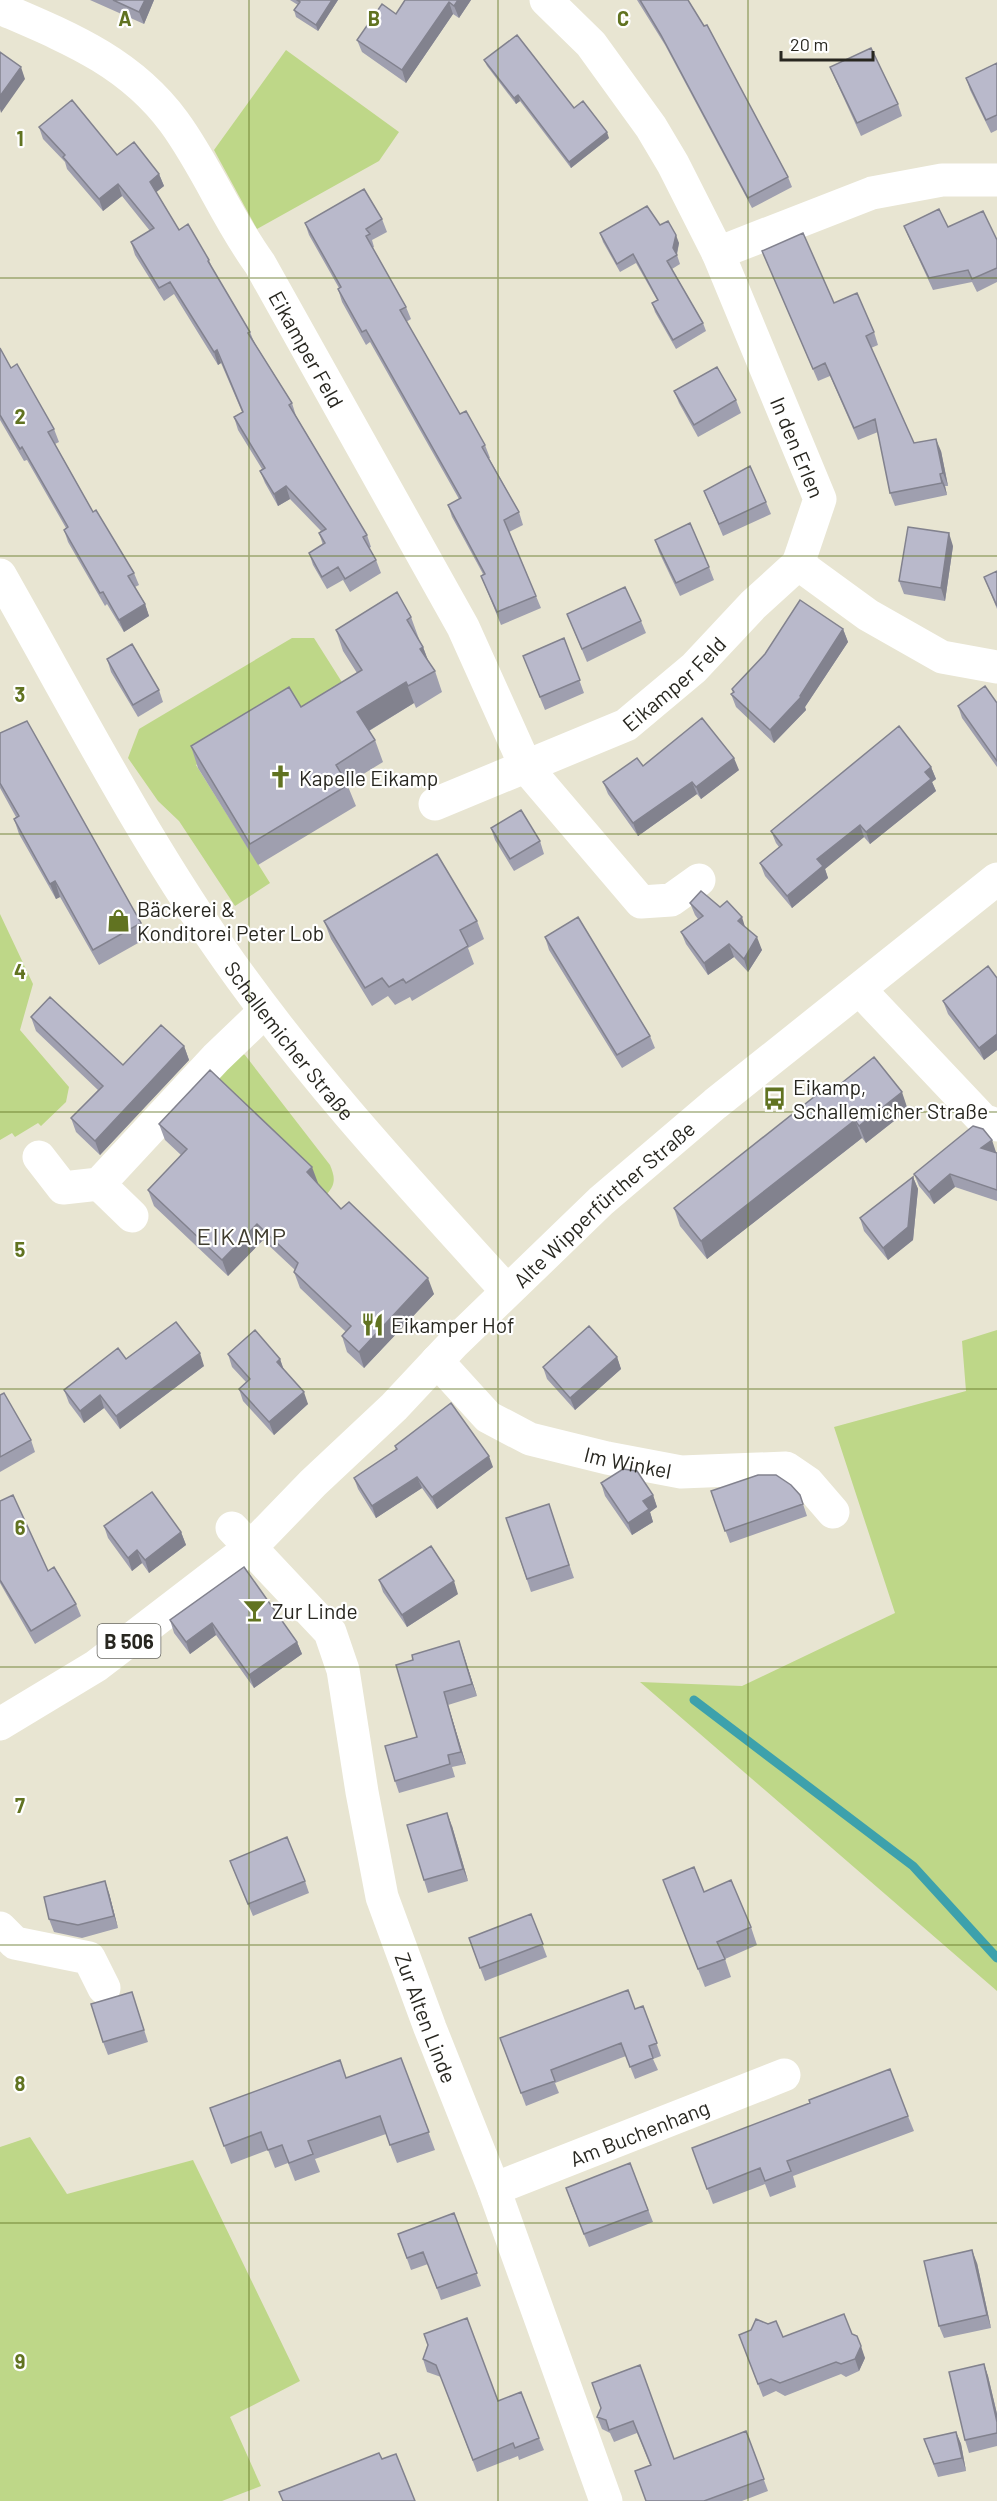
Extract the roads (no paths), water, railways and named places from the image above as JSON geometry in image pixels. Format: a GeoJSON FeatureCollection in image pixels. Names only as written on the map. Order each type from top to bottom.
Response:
{"type":"FeatureCollection","features":[{"type":"Feature","properties":{"kind":"street","name":"In den Erlen"},"geometry":{"type":"LineString","coordinates":[[546,0],[591,44],[651,128],[718,253],[820,498],[798,564]]}},
{"type":"Feature","properties":{"kind":"street","name":"Eikamper Feld"},"geometry":{"type":"LineString","coordinates":[[0,8],[94,50],[126,73],[174,122],[244,243],[271,284],[463,627],[526,767],[641,902],[671,900],[699,880]]}},
{"type":"Feature","properties":{"kind":"street"},"geometry":{"type":"LineString","coordinates":[[718,253],[872,193],[942,180],[997,180]]}},
{"type":"Feature","properties":{"kind":"street"},"geometry":{"type":"LineString","coordinates":[[798,564],[868,615],[942,657],[997,667]]}},
{"type":"Feature","properties":{"kind":"street","name":"Eikamper Feld"},"geometry":{"type":"LineString","coordinates":[[435,804],[626,725],[694,668],[753,605],[798,564]]}},
{"type":"Feature","properties":{"kind":"street","name":"Schallemicher Straße"},"geometry":{"type":"LineString","coordinates":[[0,575],[163,861],[220,948],[342,1108],[507,1291]]}},
{"type":"Feature","properties":{"kind":"street","name":"Alte Wipperfürther Straße"},"geometry":{"type":"LineString","coordinates":[[0,1724],[96,1666],[437,1361],[595,1206],[661,1148],[997,879]]}},
{"type":"Feature","properties":{"kind":"street"},"geometry":{"type":"LineString","coordinates":[[860,990],[983,1120],[997,1125]]}},
{"type":"Feature","properties":{"kind":"street"},"geometry":{"type":"LineString","coordinates":[[39,1157],[63,1188],[99,1184],[216,1058],[266,1011]]}},
{"type":"Feature","properties":{"kind":"street"},"geometry":{"type":"LineString","coordinates":[[99,1184],[132,1215]]}},
{"type":"Feature","properties":{"kind":"street","name":"Im Winkel"},"geometry":{"type":"LineString","coordinates":[[437,1361],[488,1417],[530,1439],[606,1458],[681,1472],[786,1468],[808,1483],[833,1512]]}},
{"type":"Feature","properties":{"kind":"street","name":"Zur Alten Linde"},"geometry":{"type":"LineString","coordinates":[[241,1538],[330,1632],[344,1670],[362,1792],[382,1897],[430,2028],[494,2188],[606,2501]]}},
{"type":"Feature","properties":{"kind":"street"},"geometry":{"type":"LineString","coordinates":[[0,1928],[15,1943],[88,1958],[104,1988]]}},
{"type":"Feature","properties":{"kind":"street","name":"Am Buchenhang"},"geometry":{"type":"LineString","coordinates":[[494,2188],[784,2075]]}},
{"type":"Feature","properties":{"kind":"waterway"},"geometry":{"type":"LineString","coordinates":[[694,1700],[913,1866],[997,1958]]}},
{"type":"Feature","properties":{"kind":"place","name":"Kapelle Eikamp"},"geometry":{"type":"Point","coordinates":[281,777]}},
{"type":"Feature","properties":{"kind":"place","name":"Bäckerei & Konditorei Peter Lob"},"geometry":{"type":"Point","coordinates":[119,920]}},
{"type":"Feature","properties":{"kind":"place","name":"Eikamp, Schallemicher Straße"},"geometry":{"type":"Point","coordinates":[775,1098]}},
{"type":"Feature","properties":{"kind":"place","name":"Eikamper Hof"},"geometry":{"type":"Point","coordinates":[373,1324]}},
{"type":"Feature","properties":{"kind":"place","name":"Zur Linde"},"geometry":{"type":"Point","coordinates":[254,1610]}},
{"type":"Feature","properties":{"kind":"district","name":"EIKAMP"},"geometry":{"type":"Point","coordinates":[242,1235]}}]}
